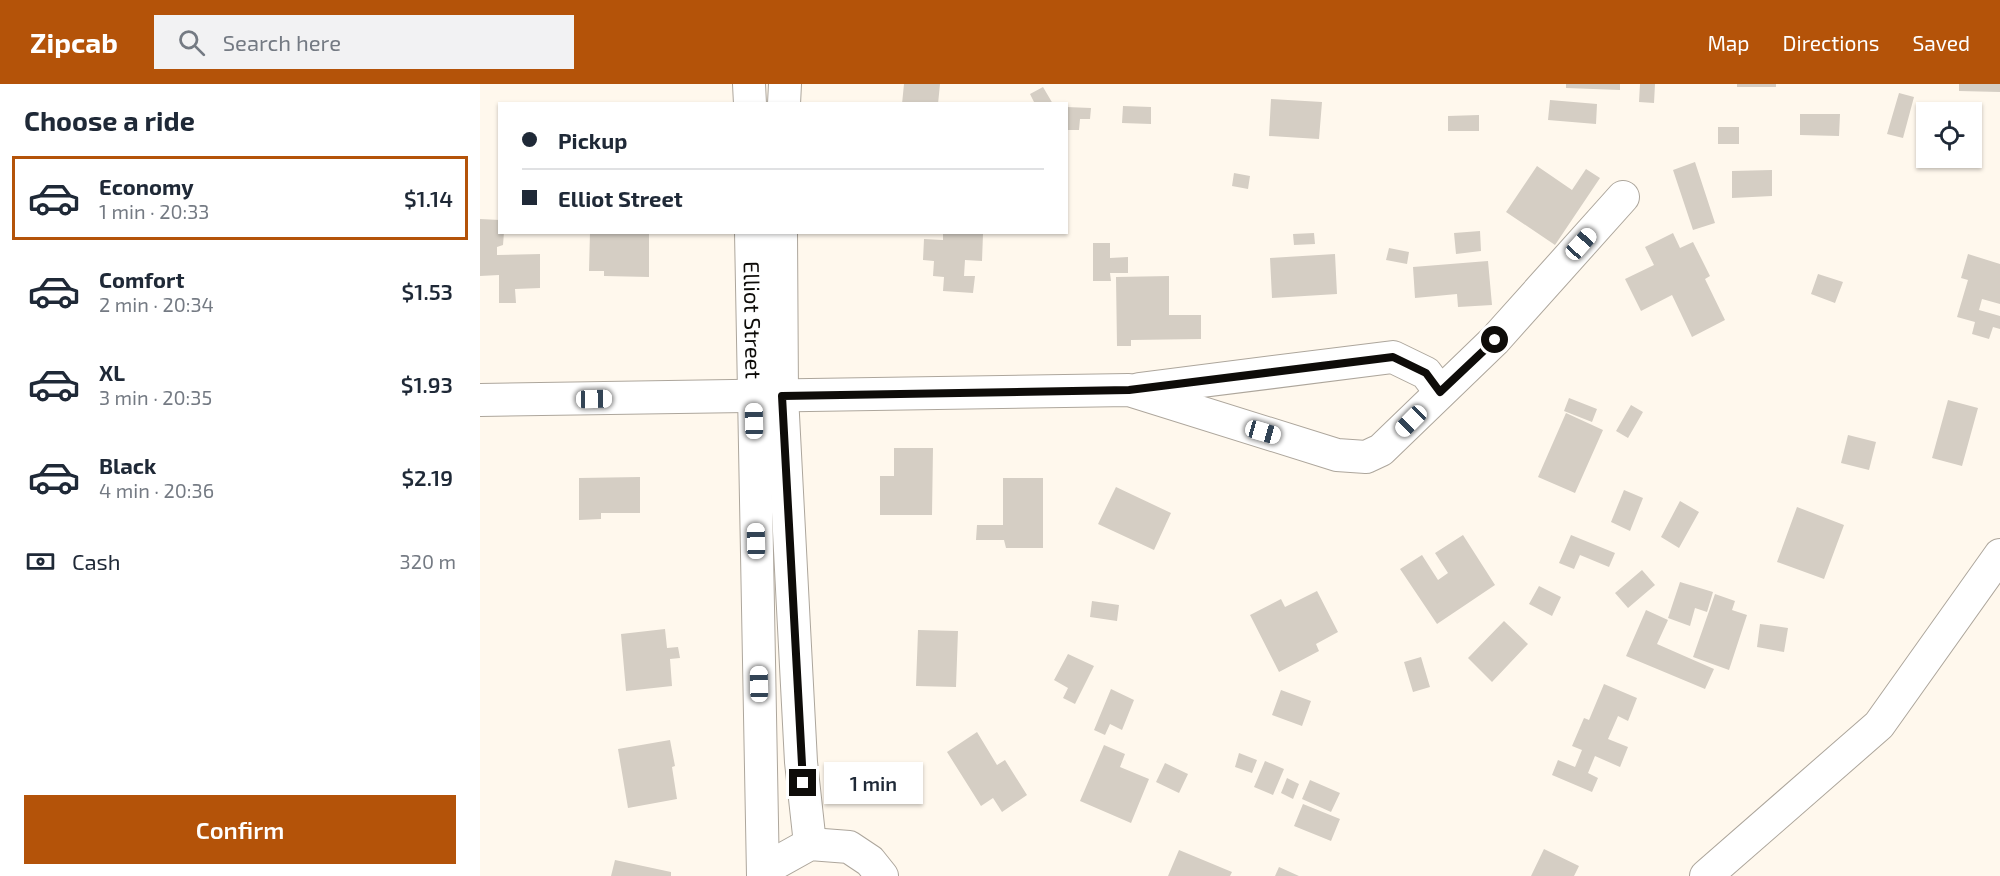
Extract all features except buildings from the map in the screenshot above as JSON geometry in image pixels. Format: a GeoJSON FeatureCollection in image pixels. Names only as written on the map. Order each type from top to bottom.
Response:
{"type":"FeatureCollection","features":[{"type":"Feature","properties":{"kind":"street"},"geometry":{"type":"LineString","coordinates":[[750,84],[750,102]]}},
{"type":"Feature","properties":{"kind":"street"},"geometry":{"type":"LineString","coordinates":[[784,102],[785,84]]}},
{"type":"Feature","properties":{"kind":"street"},"geometry":{"type":"LineString","coordinates":[[1129,390],[1225,421],[1351,457],[1366,457],[1381,450],[1495,340],[1623,196]]}},
{"type":"Feature","properties":{"kind":"street","name":"Elliot Street"},"geometry":{"type":"LineString","coordinates":[[752,234],[810,844]]}},
{"type":"Feature","properties":{"kind":"street","name":"Elliot Street"},"geometry":{"type":"LineString","coordinates":[[764,876],[768,397],[781,234]]}},
{"type":"Feature","properties":{"kind":"street"},"geometry":{"type":"LineString","coordinates":[[480,400],[1129,390],[1393,357],[1426,373],[1440,392]]}},
{"type":"Feature","properties":{"kind":"street"},"geometry":{"type":"LineString","coordinates":[[1707,876],[1879,725],[2000,555]]}},
{"type":"Feature","properties":{"kind":"street"},"geometry":{"type":"LineString","coordinates":[[764,876],[774,864],[810,844],[849,847],[876,868],[898,876]]}},
{"type":"Feature","properties":{"kind":"route"},"geometry":{"type":"LineString","coordinates":[[803,783],[782,396],[1129,390],[1393,357],[1426,373],[1440,392],[1495,340]]}}]}
